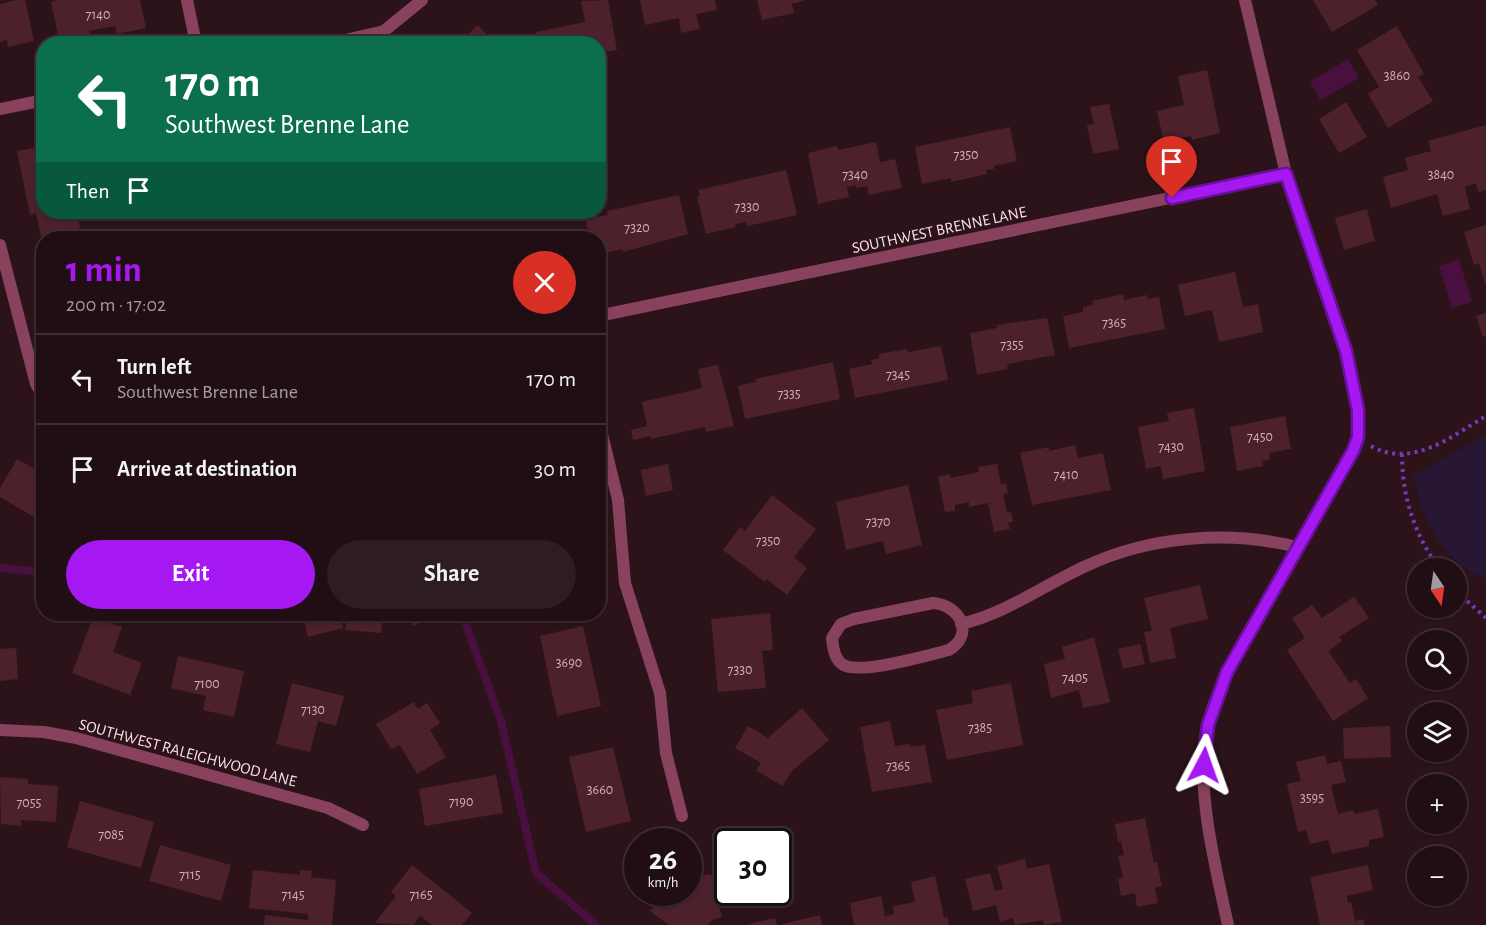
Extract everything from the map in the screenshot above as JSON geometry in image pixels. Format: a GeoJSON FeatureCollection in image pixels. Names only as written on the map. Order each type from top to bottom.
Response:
{"type":"FeatureCollection","features":[{"type":"Feature","properties":{"kind":"street"},"geometry":{"type":"LineString","coordinates":[[187,0],[194,36]]}},
{"type":"Feature","properties":{"kind":"street"},"geometry":{"type":"LineString","coordinates":[[362,36],[384,31],[422,0]]}},
{"type":"Feature","properties":{"kind":"street"},"geometry":{"type":"LineString","coordinates":[[1227,925],[1212,849],[1204,784],[1204,746],[1208,725],[1227,672],[1353,451],[1358,437],[1358,410],[1346,351],[1286,174],[1245,0]]}},
{"type":"Feature","properties":{"kind":"street"},"geometry":{"type":"LineString","coordinates":[[0,108],[36,101]]}},
{"type":"Feature","properties":{"kind":"street","name":"SOUTHWEST BRENNE LANE"},"geometry":{"type":"LineString","coordinates":[[606,314],[1286,174]]}},
{"type":"Feature","properties":{"kind":"street"},"geometry":{"type":"LineString","coordinates":[[0,244],[36,384]]}},
{"type":"Feature","properties":{"kind":"street"},"geometry":{"type":"LineString","coordinates":[[606,451],[618,500],[625,583],[660,693],[666,753],[682,816]]}},
{"type":"Feature","properties":{"kind":"street"},"geometry":{"type":"LineString","coordinates":[[962,624],[993,615],[1087,565],[1145,547],[1222,537],[1264,538],[1297,547]]}},
{"type":"Feature","properties":{"kind":"street"},"geometry":{"type":"LineString","coordinates":[[933,603],[945,604],[954,609],[962,624],[962,638],[957,646],[938,653],[851,669],[841,664],[834,652],[832,638],[836,631],[841,624],[854,619],[933,603]]}},
{"type":"Feature","properties":{"kind":"street","name":"SOUTHWEST RALEIGHWOOD LANE"},"geometry":{"type":"LineString","coordinates":[[0,730],[44,732],[76,738],[328,808],[363,825]]}},
{"type":"Feature","properties":{"kind":"path"},"geometry":{"type":"LineString","coordinates":[[1358,437],[1379,450],[1402,454],[1425,451],[1486,416]]}},
{"type":"Feature","properties":{"kind":"path"},"geometry":{"type":"LineString","coordinates":[[1402,454],[1404,487],[1412,519],[1432,558]]}},
{"type":"Feature","properties":{"kind":"path"},"geometry":{"type":"LineString","coordinates":[[1467,601],[1486,618]]}},
{"type":"Feature","properties":{"kind":"shaded area"},"geometry":{"type":"Polygon","coordinates":[[[1348,59],[1359,78],[1320,100],[1310,82],[1348,59]]]}},
{"type":"Feature","properties":{"kind":"shaded area"},"geometry":{"type":"Polygon","coordinates":[[[1459,259],[1472,302],[1452,308],[1439,266],[1459,259]]]}},
{"type":"Feature","properties":{"kind":"shaded area"},"geometry":{"type":"Polygon","coordinates":[[[1486,435],[1486,579],[1467,569],[1467,558],[1453,558],[1445,550],[1429,524],[1413,476],[1486,435]]]}},
{"type":"Feature","properties":{"kind":"building"},"geometry":{"type":"Polygon","coordinates":[[[25,0],[34,41],[8,47],[7,40],[0,42],[0,4],[25,0]]]}},
{"type":"Feature","properties":{"kind":"building"},"geometry":{"type":"Polygon","coordinates":[[[59,0],[140,0],[146,28],[117,34],[115,26],[89,31],[90,36],[58,36],[51,2],[59,0]]]}},
{"type":"Feature","properties":{"kind":"building"},"geometry":{"type":"Polygon","coordinates":[[[608,0],[617,50],[606,52],[606,36],[537,36],[536,32],[585,22],[581,1],[608,0]]]}},
{"type":"Feature","properties":{"kind":"building"},"geometry":{"type":"Polygon","coordinates":[[[640,0],[715,0],[717,10],[696,14],[700,29],[681,33],[679,18],[645,25],[640,0]]]}},
{"type":"Feature","properties":{"kind":"building"},"geometry":{"type":"Polygon","coordinates":[[[757,0],[804,1],[792,4],[794,13],[762,20],[757,0]]]}},
{"type":"Feature","properties":{"kind":"building"},"geometry":{"type":"Polygon","coordinates":[[[1313,0],[1375,0],[1378,5],[1332,32],[1313,0]]]}},
{"type":"Feature","properties":{"kind":"building"},"geometry":{"type":"Polygon","coordinates":[[[478,25],[488,36],[466,36],[478,25]]]}},
{"type":"Feature","properties":{"kind":"building"},"geometry":{"type":"Polygon","coordinates":[[[1397,26],[1424,74],[1418,77],[1433,101],[1388,128],[1368,94],[1379,87],[1357,50],[1397,26]]]}},
{"type":"Feature","properties":{"kind":"building"},"geometry":{"type":"Polygon","coordinates":[[[1207,70],[1220,133],[1192,140],[1191,136],[1164,142],[1157,111],[1184,105],[1178,76],[1207,70]]]}},
{"type":"Feature","properties":{"kind":"building"},"geometry":{"type":"Polygon","coordinates":[[[1346,102],[1367,137],[1339,153],[1319,119],[1346,102]]]}},
{"type":"Feature","properties":{"kind":"building"},"geometry":{"type":"Polygon","coordinates":[[[1109,104],[1119,149],[1093,154],[1087,125],[1094,124],[1090,107],[1109,104]]]}},
{"type":"Feature","properties":{"kind":"building"},"geometry":{"type":"Polygon","coordinates":[[[1486,125],[1486,190],[1478,192],[1476,183],[1465,187],[1470,209],[1443,216],[1437,194],[1391,208],[1383,177],[1408,170],[1405,158],[1431,151],[1428,141],[1486,125]]]}},
{"type":"Feature","properties":{"kind":"building"},"geometry":{"type":"Polygon","coordinates":[[[1010,127],[1017,161],[994,166],[994,169],[986,170],[987,174],[951,182],[951,178],[922,184],[915,147],[1010,127]]]}},
{"type":"Feature","properties":{"kind":"building"},"geometry":{"type":"Polygon","coordinates":[[[876,142],[880,162],[895,159],[902,188],[869,195],[867,186],[856,188],[855,185],[847,187],[849,197],[818,204],[808,153],[837,146],[838,150],[876,142]]]}},
{"type":"Feature","properties":{"kind":"building"},"geometry":{"type":"Polygon","coordinates":[[[36,147],[36,213],[30,215],[17,151],[36,147]]]}},
{"type":"Feature","properties":{"kind":"building"},"geometry":{"type":"Polygon","coordinates":[[[786,170],[797,215],[747,226],[746,222],[735,224],[736,227],[706,234],[697,197],[700,196],[698,190],[786,170]]]}},
{"type":"Feature","properties":{"kind":"building"},"geometry":{"type":"Polygon","coordinates":[[[679,195],[688,234],[623,252],[622,249],[606,252],[606,231],[588,231],[585,219],[606,219],[607,211],[679,195]]]}},
{"type":"Feature","properties":{"kind":"building"},"geometry":{"type":"Polygon","coordinates":[[[1367,209],[1375,241],[1344,250],[1335,218],[1367,209]]]}},
{"type":"Feature","properties":{"kind":"building"},"geometry":{"type":"Polygon","coordinates":[[[37,219],[78,219],[80,228],[65,231],[40,231],[37,219]]]}},
{"type":"Feature","properties":{"kind":"building"},"geometry":{"type":"Polygon","coordinates":[[[1486,225],[1485,284],[1479,263],[1474,265],[1464,232],[1486,225]]]}},
{"type":"Feature","properties":{"kind":"building"},"geometry":{"type":"Polygon","coordinates":[[[1235,272],[1243,307],[1258,304],[1263,332],[1219,342],[1212,310],[1185,316],[1178,285],[1235,272]]]}},
{"type":"Feature","properties":{"kind":"building"},"geometry":{"type":"Polygon","coordinates":[[[1123,294],[1124,300],[1147,295],[1148,299],[1159,297],[1165,329],[1069,348],[1063,316],[1083,312],[1083,307],[1093,305],[1092,301],[1123,294]]]}},
{"type":"Feature","properties":{"kind":"building"},"geometry":{"type":"Polygon","coordinates":[[[1486,313],[1486,336],[1483,337],[1476,316],[1486,313]]]}},
{"type":"Feature","properties":{"kind":"building"},"geometry":{"type":"Polygon","coordinates":[[[1047,318],[1055,355],[1007,364],[1008,369],[977,375],[970,333],[997,328],[996,325],[1047,318]]]}},
{"type":"Feature","properties":{"kind":"building"},"geometry":{"type":"Polygon","coordinates":[[[941,346],[948,380],[855,398],[849,369],[872,364],[871,360],[879,358],[879,354],[941,346]]]}},
{"type":"Feature","properties":{"kind":"building"},"geometry":{"type":"Polygon","coordinates":[[[833,362],[840,399],[745,419],[738,386],[756,382],[755,379],[833,362]]]}},
{"type":"Feature","properties":{"kind":"building"},"geometry":{"type":"Polygon","coordinates":[[[718,365],[734,426],[706,432],[705,427],[651,439],[650,436],[633,440],[631,430],[647,426],[642,402],[702,388],[698,369],[718,365]]]}},
{"type":"Feature","properties":{"kind":"building"},"geometry":{"type":"Polygon","coordinates":[[[1194,408],[1205,471],[1163,479],[1161,466],[1146,469],[1138,427],[1169,421],[1167,413],[1194,408]]]}},
{"type":"Feature","properties":{"kind":"building"},"geometry":{"type":"Polygon","coordinates":[[[1285,416],[1291,449],[1269,453],[1270,459],[1262,461],[1263,466],[1237,471],[1230,427],[1285,416]]]}},
{"type":"Feature","properties":{"kind":"building"},"geometry":{"type":"Polygon","coordinates":[[[1075,445],[1078,458],[1103,453],[1111,490],[1032,505],[1020,453],[1049,447],[1049,451],[1075,445]]]}},
{"type":"Feature","properties":{"kind":"building"},"geometry":{"type":"Polygon","coordinates":[[[17,459],[36,470],[36,518],[0,497],[0,488],[17,459]]]}},
{"type":"Feature","properties":{"kind":"building"},"geometry":{"type":"Polygon","coordinates":[[[668,464],[673,490],[646,496],[641,470],[668,464]]]}},
{"type":"Feature","properties":{"kind":"building"},"geometry":{"type":"Polygon","coordinates":[[[997,464],[1001,484],[1006,484],[1008,493],[1003,494],[1007,513],[1011,512],[1013,522],[1008,522],[1010,529],[994,532],[988,503],[969,507],[969,502],[955,505],[955,511],[945,512],[938,477],[950,474],[950,478],[979,472],[978,467],[997,464]]]}},
{"type":"Feature","properties":{"kind":"building"},"geometry":{"type":"Polygon","coordinates":[[[908,485],[922,545],[886,554],[883,541],[846,550],[836,502],[908,485]]]}},
{"type":"Feature","properties":{"kind":"building"},"geometry":{"type":"Polygon","coordinates":[[[772,495],[816,529],[794,557],[807,568],[787,595],[767,579],[765,582],[723,550],[740,527],[745,531],[772,495]]]}},
{"type":"Feature","properties":{"kind":"building"},"geometry":{"type":"Polygon","coordinates":[[[1200,585],[1208,619],[1170,628],[1176,658],[1150,663],[1144,632],[1152,631],[1144,598],[1200,585]]]}},
{"type":"Feature","properties":{"kind":"building"},"geometry":{"type":"Polygon","coordinates":[[[1354,597],[1369,618],[1339,637],[1342,641],[1328,651],[1350,683],[1356,679],[1368,698],[1333,721],[1287,650],[1305,638],[1292,618],[1312,605],[1322,618],[1354,597]]]}},
{"type":"Feature","properties":{"kind":"building"},"geometry":{"type":"Polygon","coordinates":[[[770,613],[773,650],[762,651],[766,688],[718,692],[711,619],[770,613]]]}},
{"type":"Feature","properties":{"kind":"building"},"geometry":{"type":"Polygon","coordinates":[[[92,621],[105,621],[122,627],[113,652],[142,663],[130,695],[72,673],[92,621]]]}},
{"type":"Feature","properties":{"kind":"building"},"geometry":{"type":"Polygon","coordinates":[[[304,621],[342,621],[343,628],[308,637],[304,621]]]}},
{"type":"Feature","properties":{"kind":"building"},"geometry":{"type":"Polygon","coordinates":[[[346,621],[382,621],[381,633],[345,630],[346,621]]]}},
{"type":"Feature","properties":{"kind":"building"},"geometry":{"type":"Polygon","coordinates":[[[411,621],[424,621],[413,626],[411,621]]]}},
{"type":"Feature","properties":{"kind":"building"},"geometry":{"type":"Polygon","coordinates":[[[583,626],[601,706],[557,716],[540,636],[583,626]]]}},
{"type":"Feature","properties":{"kind":"building"},"geometry":{"type":"Polygon","coordinates":[[[1094,637],[1110,702],[1083,708],[1079,690],[1051,698],[1044,664],[1065,659],[1062,647],[1094,637]]]}},
{"type":"Feature","properties":{"kind":"building"},"geometry":{"type":"Polygon","coordinates":[[[1140,644],[1145,664],[1123,669],[1118,649],[1140,644]]]}},
{"type":"Feature","properties":{"kind":"building"},"geometry":{"type":"Polygon","coordinates":[[[16,648],[18,679],[0,681],[0,649],[16,648]]]}},
{"type":"Feature","properties":{"kind":"building"},"geometry":{"type":"Polygon","coordinates":[[[178,656],[244,671],[234,717],[203,710],[206,696],[171,688],[178,656]]]}},
{"type":"Feature","properties":{"kind":"building"},"geometry":{"type":"Polygon","coordinates":[[[292,683],[344,696],[336,726],[318,721],[310,752],[276,744],[292,683]]]}},
{"type":"Feature","properties":{"kind":"building"},"geometry":{"type":"Polygon","coordinates":[[[1011,683],[1023,745],[947,760],[936,710],[973,703],[971,691],[1011,683]]]}},
{"type":"Feature","properties":{"kind":"building"},"geometry":{"type":"Polygon","coordinates":[[[414,702],[418,709],[427,703],[440,723],[430,730],[446,757],[417,774],[400,745],[391,749],[376,724],[414,702]]]}},
{"type":"Feature","properties":{"kind":"building"},"geometry":{"type":"Polygon","coordinates":[[[802,708],[829,740],[792,771],[782,786],[756,770],[761,763],[735,748],[748,726],[768,738],[802,708]]]}},
{"type":"Feature","properties":{"kind":"building"},"geometry":{"type":"Polygon","coordinates":[[[890,721],[895,746],[925,745],[932,782],[872,792],[860,727],[890,721]]]}},
{"type":"Feature","properties":{"kind":"building"},"geometry":{"type":"Polygon","coordinates":[[[1390,726],[1391,757],[1344,759],[1343,728],[1390,726]]]}},
{"type":"Feature","properties":{"kind":"building"},"geometry":{"type":"Polygon","coordinates":[[[613,747],[631,821],[586,832],[569,757],[613,747]]]}},
{"type":"Feature","properties":{"kind":"building"},"geometry":{"type":"Polygon","coordinates":[[[1325,755],[1327,764],[1341,761],[1346,782],[1331,785],[1338,814],[1354,810],[1354,814],[1378,809],[1384,837],[1369,840],[1369,846],[1332,854],[1328,840],[1310,844],[1306,830],[1298,832],[1287,784],[1301,781],[1296,762],[1325,755]]]}},
{"type":"Feature","properties":{"kind":"building"},"geometry":{"type":"Polygon","coordinates":[[[496,775],[503,813],[425,826],[419,789],[496,775]]]}},
{"type":"Feature","properties":{"kind":"building"},"geometry":{"type":"Polygon","coordinates":[[[0,777],[28,779],[28,784],[58,786],[56,822],[21,820],[21,826],[1,824],[0,777]]]}},
{"type":"Feature","properties":{"kind":"building"},"geometry":{"type":"Polygon","coordinates":[[[80,801],[154,822],[141,868],[67,847],[80,801]]]}},
{"type":"Feature","properties":{"kind":"building"},"geometry":{"type":"Polygon","coordinates":[[[1145,818],[1154,863],[1157,862],[1162,886],[1155,888],[1158,903],[1137,907],[1135,893],[1121,896],[1118,879],[1123,878],[1118,856],[1124,855],[1121,841],[1118,842],[1115,824],[1145,818]]]}},
{"type":"Feature","properties":{"kind":"building"},"geometry":{"type":"Polygon","coordinates":[[[160,845],[231,865],[221,901],[149,881],[160,845]]]}},
{"type":"Feature","properties":{"kind":"building"},"geometry":{"type":"Polygon","coordinates":[[[1025,859],[1027,869],[1049,864],[1062,922],[1044,925],[1043,920],[1015,925],[1013,918],[1000,922],[996,905],[973,911],[965,879],[990,873],[995,891],[1003,889],[997,866],[1025,859]]]}},
{"type":"Feature","properties":{"kind":"building"},"geometry":{"type":"Polygon","coordinates":[[[412,865],[472,913],[462,925],[432,925],[420,916],[413,925],[375,923],[396,896],[391,892],[412,865]]]}},
{"type":"Feature","properties":{"kind":"building"},"geometry":{"type":"Polygon","coordinates":[[[1368,865],[1373,890],[1347,896],[1348,903],[1351,902],[1355,921],[1363,919],[1365,925],[1320,925],[1310,877],[1368,865]]]}},
{"type":"Feature","properties":{"kind":"building"},"geometry":{"type":"Polygon","coordinates":[[[253,870],[300,875],[300,870],[312,871],[311,877],[336,880],[332,925],[264,925],[265,915],[308,920],[308,914],[249,908],[253,870]]]}},
{"type":"Feature","properties":{"kind":"building"},"geometry":{"type":"Polygon","coordinates":[[[711,874],[714,886],[714,906],[719,906],[722,917],[712,920],[708,925],[669,925],[650,911],[654,906],[702,906],[702,876],[711,874]]]}},
{"type":"Feature","properties":{"kind":"building"},"geometry":{"type":"Polygon","coordinates":[[[935,876],[944,917],[947,916],[949,925],[854,925],[850,903],[881,896],[885,916],[894,914],[893,906],[915,902],[911,882],[935,876]]]}},
{"type":"Feature","properties":{"kind":"building"},"geometry":{"type":"Polygon","coordinates":[[[820,915],[822,925],[783,925],[783,924],[820,915]]]}},
{"type":"Feature","properties":{"kind":"building"},"geometry":{"type":"Polygon","coordinates":[[[775,918],[777,925],[749,925],[749,924],[775,918]]]}},
{"type":"Feature","properties":{"kind":"waterway"},"geometry":{"type":"LineString","coordinates":[[0,568],[36,571]]}},
{"type":"Feature","properties":{"kind":"waterway"},"geometry":{"type":"LineString","coordinates":[[465,621],[501,721],[536,873],[596,925]]}},
{"type":"Feature","properties":{"kind":"route"},"geometry":{"type":"LineString","coordinates":[[1172,198],[1286,174],[1346,351],[1359,424],[1358,437],[1353,451],[1227,672],[1208,725],[1204,746],[1204,765]]}}]}
